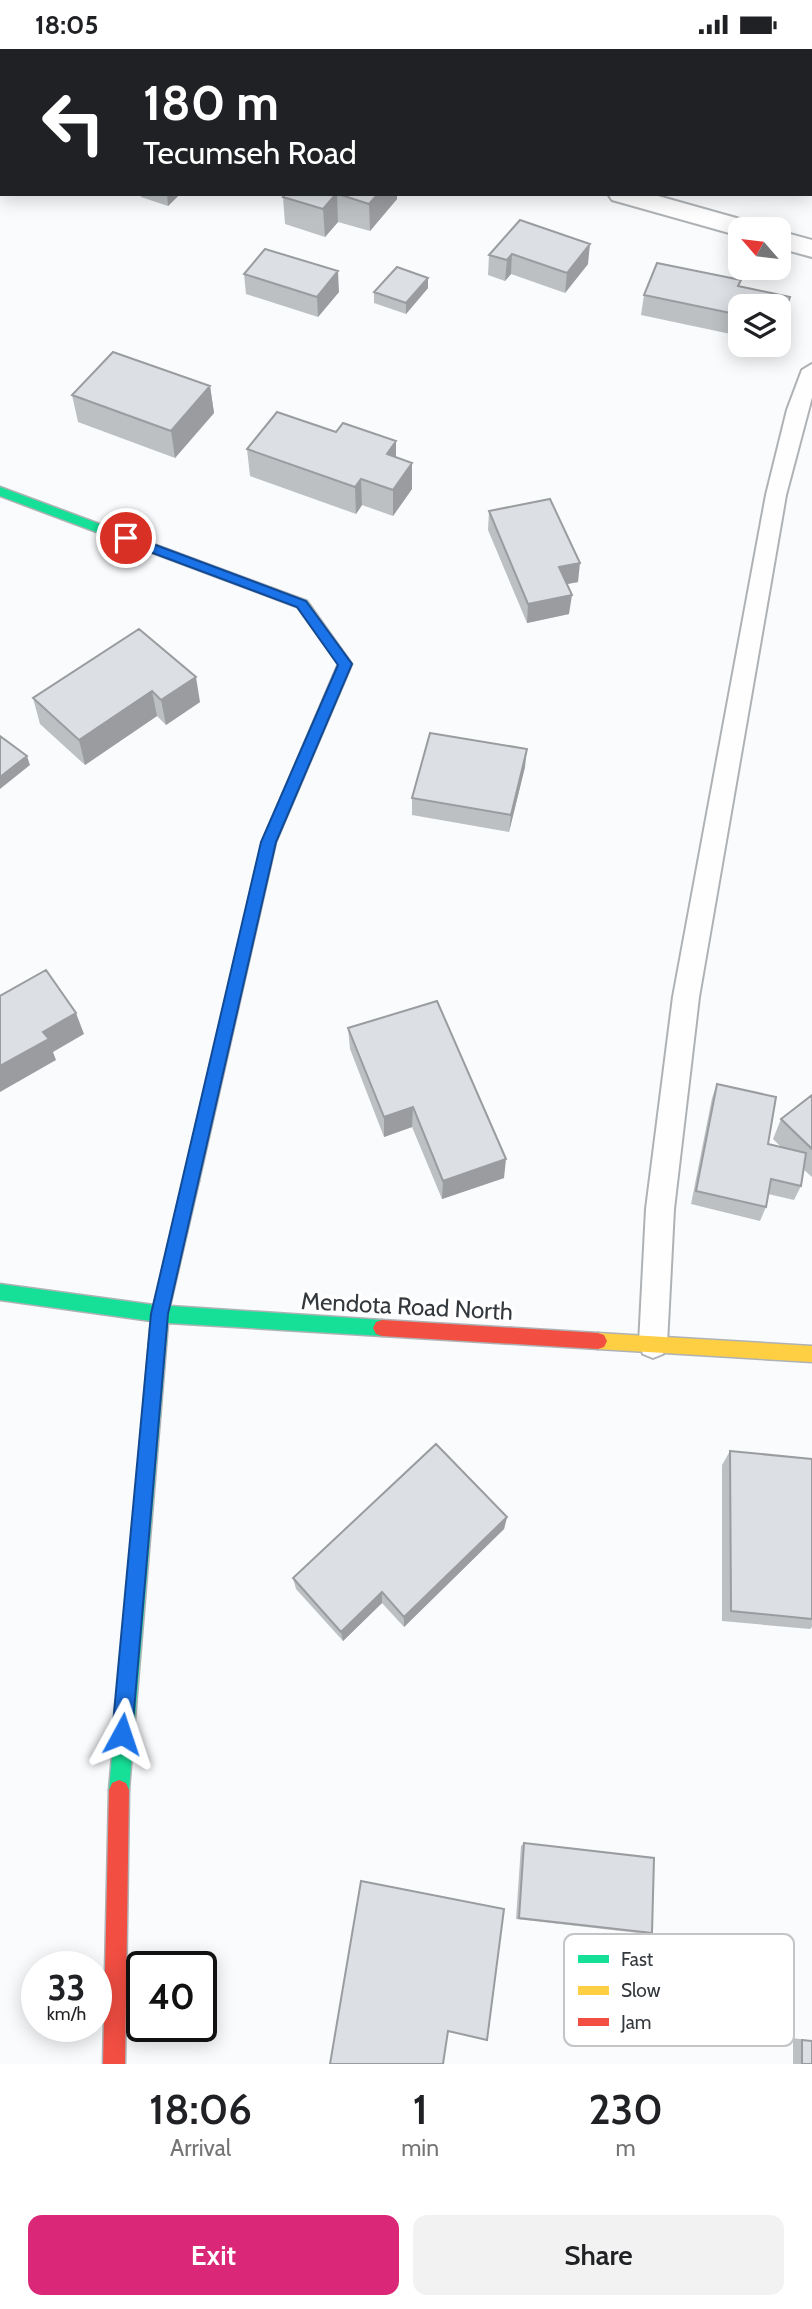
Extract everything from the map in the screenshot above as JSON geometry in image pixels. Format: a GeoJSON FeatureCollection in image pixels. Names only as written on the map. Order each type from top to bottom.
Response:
{"type":"FeatureCollection","features":[{"type":"Feature","properties":{"kind":"street"},"geometry":{"type":"LineString","coordinates":[[628,196],[728,224]]}},
{"type":"Feature","properties":{"kind":"street"},"geometry":{"type":"LineString","coordinates":[[791,243],[812,249]]}},
{"type":"Feature","properties":{"kind":"street"},"geometry":{"type":"LineString","coordinates":[[0,491],[302,604],[345,664],[269,842],[160,1314],[120,1761],[114,2064]]}},
{"type":"Feature","properties":{"kind":"street","name":"Mendota Road North"},"geometry":{"type":"LineString","coordinates":[[0,1292],[160,1314],[812,1354]]}},
{"type":"Feature","properties":{"kind":"lane"},"geometry":{"type":"LineString","coordinates":[[653,1344],[660,1209],[685,997],[776,495],[797,410],[812,370]]}},
{"type":"Feature","properties":{"kind":"building"},"geometry":{"type":"Polygon","coordinates":[[[284,196],[334,196],[323,209],[284,196]]]}},
{"type":"Feature","properties":{"kind":"building"},"geometry":{"type":"Polygon","coordinates":[[[344,196],[376,196],[369,204],[344,196]]]}},
{"type":"Feature","properties":{"kind":"building"},"geometry":{"type":"Polygon","coordinates":[[[520,220],[590,244],[567,273],[512,254],[507,260],[489,255],[520,220]]]}},
{"type":"Feature","properties":{"kind":"building"},"geometry":{"type":"Polygon","coordinates":[[[265,249],[338,271],[317,297],[244,274],[265,249]]]}},
{"type":"Feature","properties":{"kind":"building"},"geometry":{"type":"Polygon","coordinates":[[[657,263],[728,277],[728,280],[741,280],[738,286],[776,294],[728,294],[728,312],[644,295],[657,263]]]}},
{"type":"Feature","properties":{"kind":"building"},"geometry":{"type":"Polygon","coordinates":[[[397,267],[428,278],[406,303],[374,292],[397,267]]]}},
{"type":"Feature","properties":{"kind":"building"},"geometry":{"type":"Polygon","coordinates":[[[113,352],[210,386],[171,431],[72,395],[113,352]]]}},
{"type":"Feature","properties":{"kind":"building"},"geometry":{"type":"Polygon","coordinates":[[[277,412],[336,432],[343,423],[396,441],[387,454],[412,463],[393,490],[361,479],[355,487],[247,449],[277,412]]]}},
{"type":"Feature","properties":{"kind":"building"},"geometry":{"type":"Polygon","coordinates":[[[550,499],[580,563],[559,567],[572,595],[528,604],[489,511],[550,499]]]}},
{"type":"Feature","properties":{"kind":"building"},"geometry":{"type":"Polygon","coordinates":[[[139,629],[196,677],[161,700],[152,691],[79,740],[33,698],[139,629]]]}},
{"type":"Feature","properties":{"kind":"building"},"geometry":{"type":"Polygon","coordinates":[[[430,733],[527,749],[511,815],[412,798],[430,733]]]}},
{"type":"Feature","properties":{"kind":"building"},"geometry":{"type":"Polygon","coordinates":[[[0,736],[27,756],[0,777],[0,736]]]}},
{"type":"Feature","properties":{"kind":"building"},"geometry":{"type":"Polygon","coordinates":[[[46,970],[76,1013],[43,1032],[49,1039],[0,1066],[0,996],[46,970]]]}},
{"type":"Feature","properties":{"kind":"building"},"geometry":{"type":"Polygon","coordinates":[[[437,1001],[506,1159],[443,1181],[413,1107],[384,1117],[348,1028],[437,1001]]]}},
{"type":"Feature","properties":{"kind":"building"},"geometry":{"type":"Polygon","coordinates":[[[717,1084],[776,1097],[768,1144],[806,1153],[801,1186],[771,1179],[766,1207],[696,1191],[717,1084]]]}},
{"type":"Feature","properties":{"kind":"building"},"geometry":{"type":"Polygon","coordinates":[[[812,1095],[812,1149],[781,1119],[812,1095]]]}},
{"type":"Feature","properties":{"kind":"building"},"geometry":{"type":"Polygon","coordinates":[[[436,1444],[507,1517],[404,1617],[382,1592],[341,1632],[293,1578],[436,1444]]]}},
{"type":"Feature","properties":{"kind":"building"},"geometry":{"type":"Polygon","coordinates":[[[730,1451],[812,1459],[812,1619],[731,1611],[730,1451]]]}},
{"type":"Feature","properties":{"kind":"building"},"geometry":{"type":"Polygon","coordinates":[[[524,1843],[654,1858],[652,1933],[519,1918],[524,1843]]]}},
{"type":"Feature","properties":{"kind":"building"},"geometry":{"type":"Polygon","coordinates":[[[361,1881],[504,1909],[487,2040],[448,2031],[443,2064],[330,2064],[361,1881]]]}},
{"type":"Feature","properties":{"kind":"building"},"geometry":{"type":"Polygon","coordinates":[[[802,2040],[812,2041],[812,2064],[802,2064],[802,2040]]]}},
{"type":"Feature","properties":{"kind":"traffic: fast"},"geometry":{"type":"LineString","coordinates":[[0,491],[302,604],[305,608]]}},
{"type":"Feature","properties":{"kind":"traffic: fast"},"geometry":{"type":"LineString","coordinates":[[119,1790],[160,1314],[191,1181]]}},
{"type":"Feature","properties":{"kind":"traffic: fast"},"geometry":{"type":"LineString","coordinates":[[0,1292],[160,1314],[382,1328]]}},
{"type":"Feature","properties":{"kind":"traffic: slow"},"geometry":{"type":"LineString","coordinates":[[191,1181],[269,842],[345,664],[305,608]]}},
{"type":"Feature","properties":{"kind":"traffic: slow"},"geometry":{"type":"LineString","coordinates":[[598,1341],[812,1354]]}},
{"type":"Feature","properties":{"kind":"traffic: jam"},"geometry":{"type":"LineString","coordinates":[[382,1328],[598,1341]]}},
{"type":"Feature","properties":{"kind":"traffic: jam"},"geometry":{"type":"LineString","coordinates":[[114,2064],[119,1790]]}},
{"type":"Feature","properties":{"kind":"route"},"geometry":{"type":"LineString","coordinates":[[122,1734],[160,1314],[269,842],[345,664],[302,604],[126,538]]}}]}
